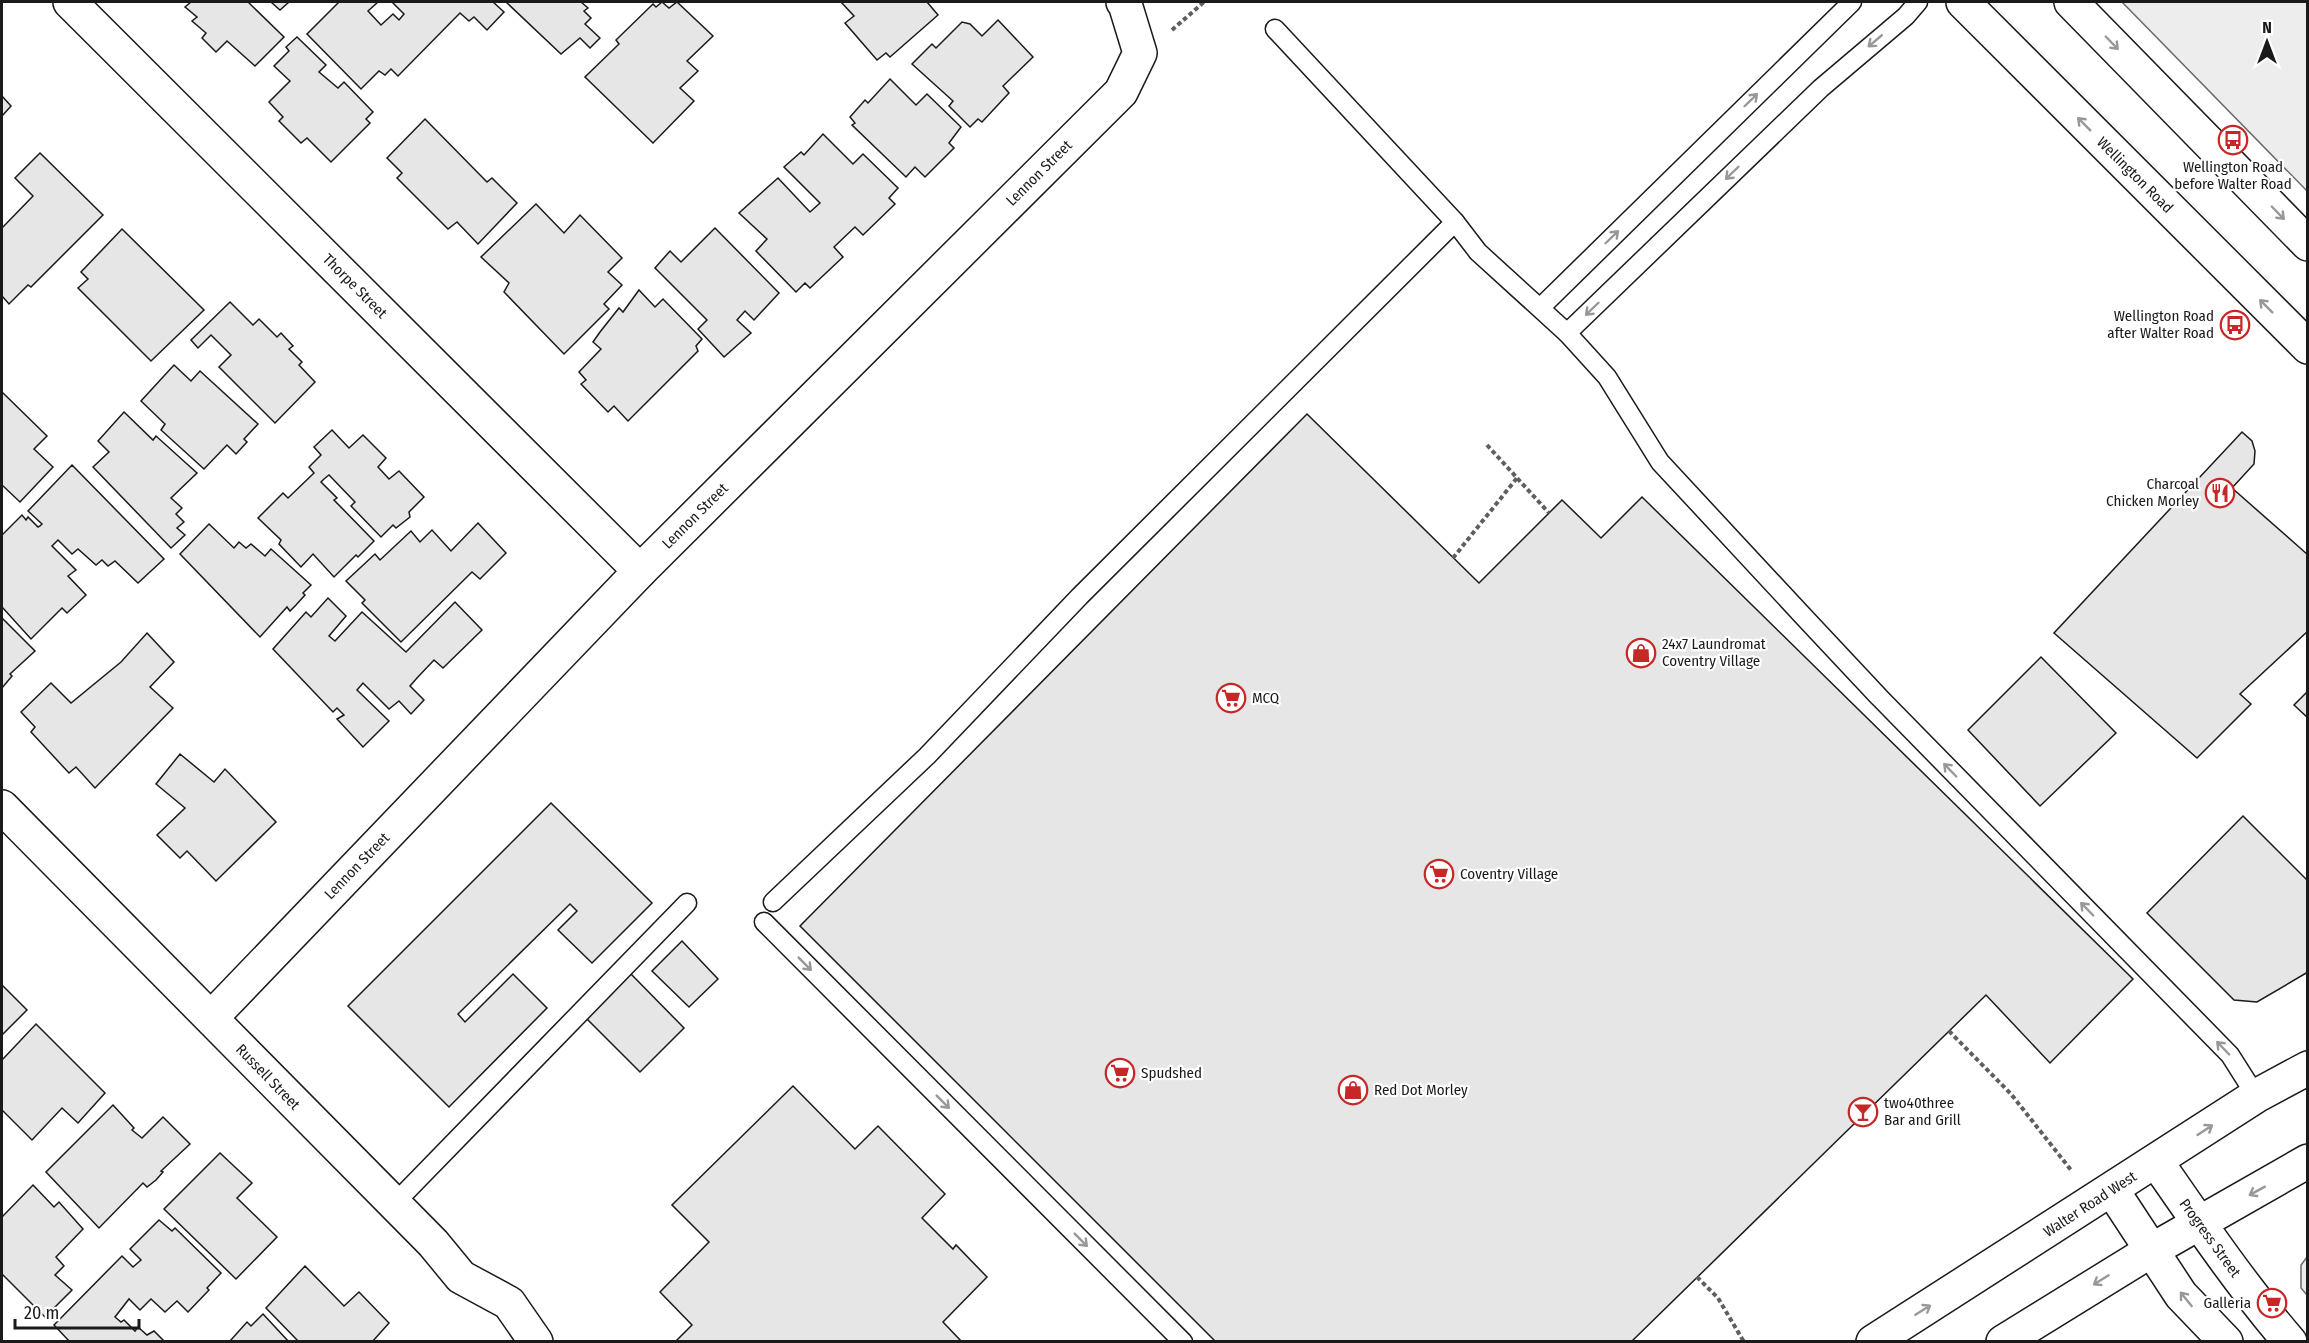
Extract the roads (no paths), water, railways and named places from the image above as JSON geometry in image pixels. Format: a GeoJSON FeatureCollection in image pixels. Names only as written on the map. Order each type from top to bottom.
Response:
{"type":"FeatureCollection","features":[{"type":"Feature","properties":{"kind":"street","name":"Thorpe Street"},"geometry":{"type":"LineString","coordinates":[[70,2],[640,571]]}},
{"type":"Feature","properties":{"kind":"street","name":"Wellington Road"},"geometry":{"type":"LineString","coordinates":[[1963,2],[2307,347]]}},
{"type":"Feature","properties":{"kind":"street"},"geometry":{"type":"LineString","coordinates":[[2071,2],[2307,244]]}},
{"type":"Feature","properties":{"kind":"street","name":"Lennon Street"},"geometry":{"type":"LineString","coordinates":[[212,1017],[640,571],[1121,92],[1140,53],[1124,3]]}},
{"type":"Feature","properties":{"kind":"street","name":"Russell Street"},"geometry":{"type":"LineString","coordinates":[[2,807],[433,1243],[461,1277],[509,1304],[536,1341]]}},
{"type":"Feature","properties":{"kind":"street","name":"Walter Road West"},"geometry":{"type":"LineString","coordinates":[[1874,1341],[2256,1096],[2307,1068]]}},
{"type":"Feature","properties":{"kind":"street","name":"Progress Street"},"geometry":{"type":"LineString","coordinates":[[2156,1161],[2266,1314],[2290,1341]]}},
{"type":"Feature","properties":{"kind":"street"},"geometry":{"type":"LineString","coordinates":[[2003,1341],[2152,1250],[2307,1161]]}},
{"type":"Feature","properties":{"kind":"street"},"geometry":{"type":"LineString","coordinates":[[2112,1190],[2181,1294],[2226,1341]]}},
{"type":"Feature","properties":{"kind":"lane"},"geometry":{"type":"LineString","coordinates":[[1541,307],[1852,2]]}},
{"type":"Feature","properties":{"kind":"lane"},"geometry":{"type":"LineString","coordinates":[[1567,333],[1821,88],[1906,16],[1918,2]]}},
{"type":"Feature","properties":{"kind":"lane"},"geometry":{"type":"LineString","coordinates":[[1275,29],[1455,222],[1478,252],[1541,307],[1607,377],[1660,462],[1879,697],[2230,1055],[2256,1096]]}},
{"type":"Feature","properties":{"kind":"lane"},"geometry":{"type":"LineString","coordinates":[[773,902],[927,756],[1080,596],[1455,222]]}},
{"type":"Feature","properties":{"kind":"lane"},"geometry":{"type":"LineString","coordinates":[[394,1204],[687,903]]}},
{"type":"Feature","properties":{"kind":"lane"},"geometry":{"type":"LineString","coordinates":[[764,922],[1183,1341]]}},
{"type":"Feature","properties":{"kind":"place","name":"Wellington Road before Walter Road"},"geometry":{"type":"Point","coordinates":[2233,140]}},
{"type":"Feature","properties":{"kind":"place","name":"Wellington Road after Walter Road"},"geometry":{"type":"Point","coordinates":[2235,325]}},
{"type":"Feature","properties":{"kind":"place","name":"Charcoal Chicken Morley"},"geometry":{"type":"Point","coordinates":[2220,493]}},
{"type":"Feature","properties":{"kind":"place","name":"24x7 Laundromat Coventry Village"},"geometry":{"type":"Point","coordinates":[1641,653]}},
{"type":"Feature","properties":{"kind":"place","name":"MCQ"},"geometry":{"type":"Point","coordinates":[1231,698]}},
{"type":"Feature","properties":{"kind":"place","name":"Coventry Village"},"geometry":{"type":"Point","coordinates":[1439,874]}},
{"type":"Feature","properties":{"kind":"place","name":"Spudshed"},"geometry":{"type":"Point","coordinates":[1120,1073]}},
{"type":"Feature","properties":{"kind":"place","name":"Red Dot Morley"},"geometry":{"type":"Point","coordinates":[1353,1090]}},
{"type":"Feature","properties":{"kind":"place","name":"two40three Bar and Grill"},"geometry":{"type":"Point","coordinates":[1863,1112]}},
{"type":"Feature","properties":{"kind":"place","name":"Galleria"},"geometry":{"type":"Point","coordinates":[2272,1303]}}]}
